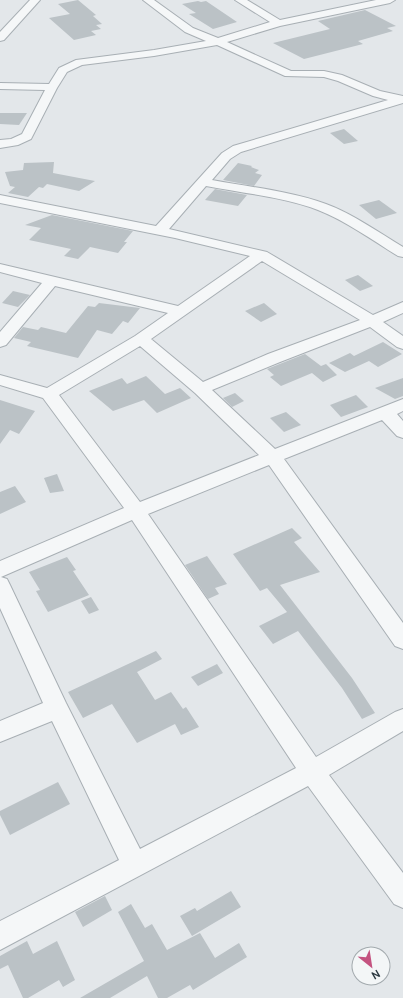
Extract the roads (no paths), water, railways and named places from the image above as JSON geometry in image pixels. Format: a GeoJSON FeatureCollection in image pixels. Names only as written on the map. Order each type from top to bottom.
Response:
{"type":"FeatureCollection","features":[{"type":"Feature","properties":{"kind":"street"},"geometry":{"type":"LineString","coordinates":[[2,34],[35,0]]}},
{"type":"Feature","properties":{"kind":"street"},"geometry":{"type":"LineString","coordinates":[[148,0],[189,30],[289,74],[324,74],[342,78],[377,94],[403,99]]}},
{"type":"Feature","properties":{"kind":"street"},"geometry":{"type":"LineString","coordinates":[[240,0],[278,23]]}},
{"type":"Feature","properties":{"kind":"street"},"geometry":{"type":"LineString","coordinates":[[332,0],[346,8]]}},
{"type":"Feature","properties":{"kind":"street"},"geometry":{"type":"LineString","coordinates":[[0,144],[14,142],[27,136],[52,87],[57,82],[63,70],[80,62],[154,53],[217,42],[278,23],[390,0]]}},
{"type":"Feature","properties":{"kind":"street"},"geometry":{"type":"LineString","coordinates":[[0,86],[52,87]]}},
{"type":"Feature","properties":{"kind":"street"},"geometry":{"type":"LineString","coordinates":[[159,230],[226,156],[237,149],[403,99]]}},
{"type":"Feature","properties":{"kind":"street"},"geometry":{"type":"LineString","coordinates":[[203,182],[322,207],[338,214],[403,252]]}},
{"type":"Feature","properties":{"kind":"street"},"geometry":{"type":"LineString","coordinates":[[2,201],[159,230],[262,255],[372,322],[403,344]]}},
{"type":"Feature","properties":{"kind":"street"},"geometry":{"type":"LineString","coordinates":[[384,242],[403,236]]}},
{"type":"Feature","properties":{"kind":"street"},"geometry":{"type":"LineString","coordinates":[[49,394],[141,338],[262,255]]}},
{"type":"Feature","properties":{"kind":"street"},"geometry":{"type":"LineString","coordinates":[[0,268],[179,311]]}},
{"type":"Feature","properties":{"kind":"street"},"geometry":{"type":"LineString","coordinates":[[0,342],[52,280]]}},
{"type":"Feature","properties":{"kind":"street"},"geometry":{"type":"LineString","coordinates":[[201,389],[274,358],[372,322],[403,307]]}},
{"type":"Feature","properties":{"kind":"street"},"geometry":{"type":"LineString","coordinates":[[141,338],[201,389],[273,458],[403,640]]}},
{"type":"Feature","properties":{"kind":"street"},"geometry":{"type":"LineString","coordinates":[[0,380],[49,394],[136,511],[312,772],[403,895]]}},
{"type":"Feature","properties":{"kind":"street"},"geometry":{"type":"LineString","coordinates":[[0,570],[136,511],[273,458],[403,405]]}},
{"type":"Feature","properties":{"kind":"street"},"geometry":{"type":"LineString","coordinates":[[386,413],[403,432]]}},
{"type":"Feature","properties":{"kind":"street"},"geometry":{"type":"LineString","coordinates":[[0,585],[57,708],[135,865]]}},
{"type":"Feature","properties":{"kind":"street"},"geometry":{"type":"LineString","coordinates":[[0,732],[57,708]]}},
{"type":"Feature","properties":{"kind":"street"},"geometry":{"type":"LineString","coordinates":[[0,936],[312,772],[403,719]]}}]}
